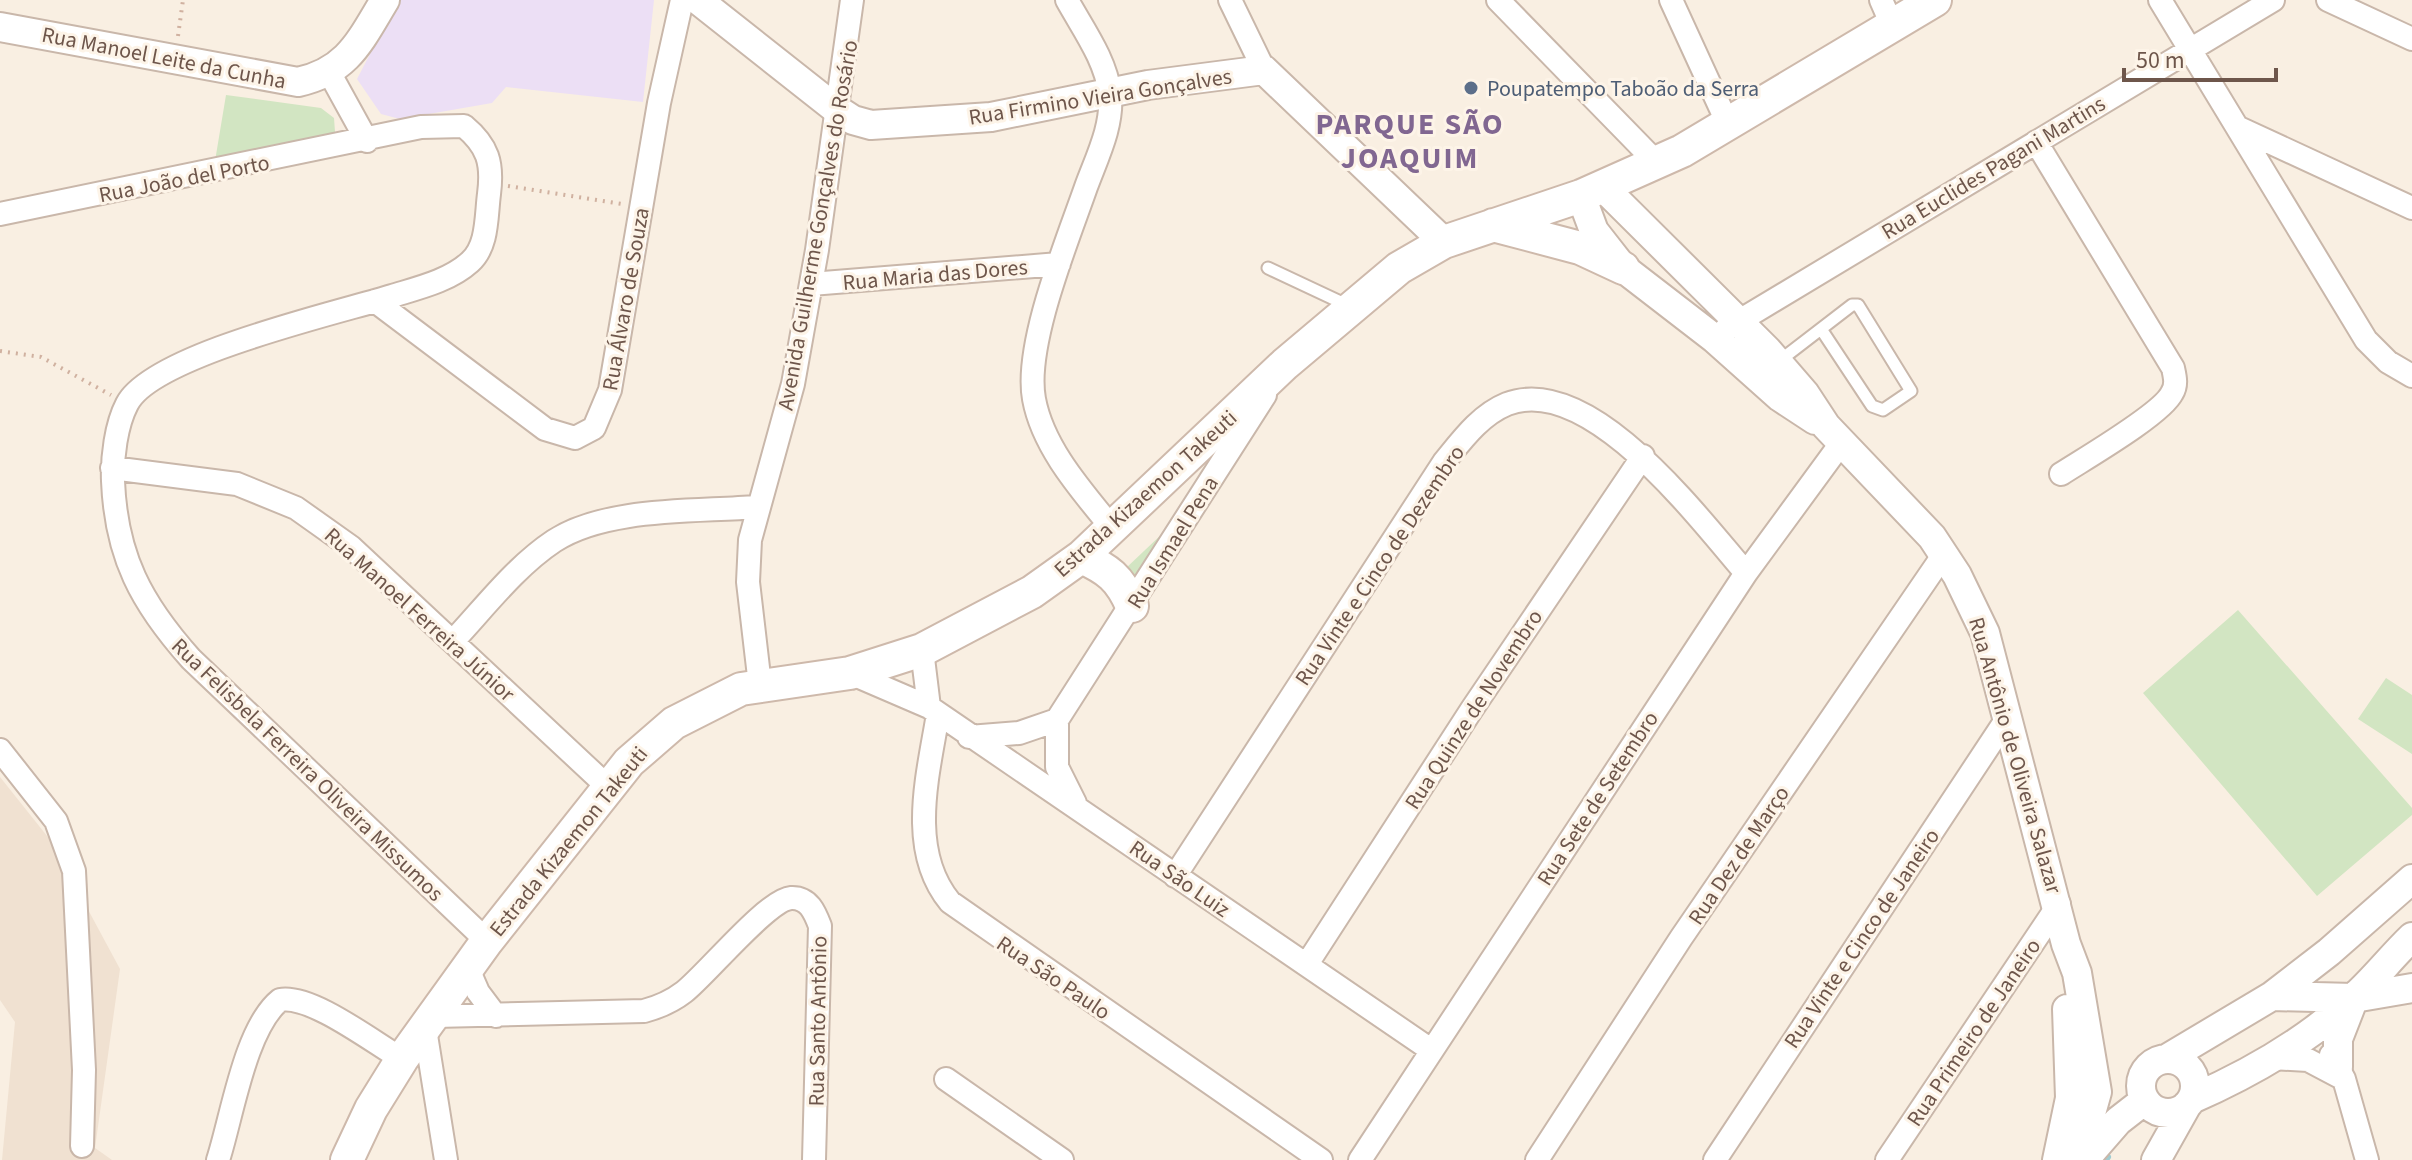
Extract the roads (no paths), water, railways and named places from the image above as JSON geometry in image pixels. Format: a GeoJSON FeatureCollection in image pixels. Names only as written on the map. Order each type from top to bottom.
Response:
{"type":"FeatureCollection","features":[{"type":"Feature","properties":{"kind":"main road","name":"Estrada Kizaemon Takeuti"},"geometry":{"type":"LineString","coordinates":[[347,1160],[371,1109],[402,1059],[487,941],[608,787],[646,744],[674,723],[703,705],[760,685],[850,673],[922,650],[1032,592],[1081,557],[1285,364],[1349,306],[1399,268],[1444,242],[1592,191],[1657,163],[1727,122],[1887,13],[1935,0]]}},
{"type":"Feature","properties":{"kind":"main road"},"geometry":{"type":"LineString","coordinates":[[1493,225],[1580,248],[1623,268]]}},
{"type":"Feature","properties":{"kind":"main road"},"geometry":{"type":"LineString","coordinates":[[1081,557],[1111,571],[1124,587],[1132,606]]}},
{"type":"Feature","properties":{"kind":"street"},"geometry":{"type":"LineString","coordinates":[[375,301],[426,285],[472,261],[485,232],[490,183],[490,161],[486,148],[464,126],[421,127],[367,141],[329,72],[357,47],[385,0]]}},
{"type":"Feature","properties":{"kind":"street","name":"Rua Álvaro de Souza"},"geometry":{"type":"LineString","coordinates":[[375,301],[545,429],[565,437],[585,434],[602,415],[610,390],[641,207],[682,0]]}},
{"type":"Feature","properties":{"kind":"street","name":"Rua Firmino Vieira Gonçalves"},"geometry":{"type":"LineString","coordinates":[[698,0],[836,109],[853,120],[871,125],[991,117],[1148,85],[1264,70],[1444,242]]}},
{"type":"Feature","properties":{"kind":"street","name":"Avenida Guilherme Gonçalves do Rosário"},"geometry":{"type":"LineString","coordinates":[[760,685],[748,582],[756,507],[780,438],[811,284],[852,0]]}},
{"type":"Feature","properties":{"kind":"street"},"geometry":{"type":"LineString","coordinates":[[1067,0],[1106,72],[1110,121],[1059,264],[1036,356],[1034,399],[1049,441],[1077,486],[1112,528]]}},
{"type":"Feature","properties":{"kind":"street"},"geometry":{"type":"LineString","coordinates":[[1230,0],[1264,70]]}},
{"type":"Feature","properties":{"kind":"street"},"geometry":{"type":"LineString","coordinates":[[1498,0],[1657,163]]}},
{"type":"Feature","properties":{"kind":"street"},"geometry":{"type":"LineString","coordinates":[[1671,0],[1727,122]]}},
{"type":"Feature","properties":{"kind":"street"},"geometry":{"type":"LineString","coordinates":[[2160,0],[2366,340],[2388,362],[2412,376]]}},
{"type":"Feature","properties":{"kind":"street","name":"Rua Euclides Pagani Martins"},"geometry":{"type":"LineString","coordinates":[[1715,339],[1738,319],[2273,0]]}},
{"type":"Feature","properties":{"kind":"street"},"geometry":{"type":"LineString","coordinates":[[2328,0],[2412,39]]}},
{"type":"Feature","properties":{"kind":"street","name":"Rua Manoel Leite da Cunha"},"geometry":{"type":"LineString","coordinates":[[0,27],[298,82],[329,72]]}},
{"type":"Feature","properties":{"kind":"street"},"geometry":{"type":"LineString","coordinates":[[2239,128],[2412,208]]}},
{"type":"Feature","properties":{"kind":"street","name":"Rua João del Porto"},"geometry":{"type":"LineString","coordinates":[[0,214],[367,141]]}},
{"type":"Feature","properties":{"kind":"street"},"geometry":{"type":"LineString","coordinates":[[2036,142],[2173,368],[2176,379],[2174,390],[2160,407],[2061,474]]}},
{"type":"Feature","properties":{"kind":"street","name":"Rua Antônio de Oliveira Salazar"},"geometry":{"type":"LineString","coordinates":[[1592,191],[1738,319],[1778,363],[1834,434],[1944,554],[1985,633],[2059,904],[2066,944],[2077,973],[2097,1092],[2078,1160]]}},
{"type":"Feature","properties":{"kind":"street","name":"Rua Antônio de Oliveira Salazar"},"geometry":{"type":"LineString","coordinates":[[1592,191],[1594,231],[1623,268],[1715,339],[1780,397],[1834,434]]}},
{"type":"Feature","properties":{"kind":"street","name":"Rua Maria das Dores"},"geometry":{"type":"LineString","coordinates":[[811,284],[1059,264]]}},
{"type":"Feature","properties":{"kind":"street","name":"Rua Felisbela Ferreira Oliveira Missumos"},"geometry":{"type":"LineString","coordinates":[[375,301],[191,359],[160,374],[127,404],[112,468],[119,543],[139,590],[162,627],[191,659],[487,941]]}},
{"type":"Feature","properties":{"kind":"street","name":"Rua Ismael Pena"},"geometry":{"type":"LineString","coordinates":[[1057,720],[1285,364]]}},
{"type":"Feature","properties":{"kind":"street","name":"Rua Vinte e Cinco de Dezembro"},"geometry":{"type":"LineString","coordinates":[[1175,876],[1444,462],[1488,414],[1509,403],[1535,399],[1565,407],[1643,456],[1670,482],[1746,573]]}},
{"type":"Feature","properties":{"kind":"street","name":"Rua Sete de Setembro"},"geometry":{"type":"LineString","coordinates":[[1360,1160],[1834,434]]}},
{"type":"Feature","properties":{"kind":"street","name":"Rua Quinze de Novembro"},"geometry":{"type":"LineString","coordinates":[[1307,964],[1472,709],[1643,456]]}},
{"type":"Feature","properties":{"kind":"street","name":"Rua Manoel Ferreira Júnior"},"geometry":{"type":"LineString","coordinates":[[112,468],[237,484],[296,508],[351,547],[608,787]]}},
{"type":"Feature","properties":{"kind":"street"},"geometry":{"type":"LineString","coordinates":[[454,640],[525,565],[554,541],[584,526],[620,518],[756,507]]}},
{"type":"Feature","properties":{"kind":"street","name":"Rua Dez de Março"},"geometry":{"type":"LineString","coordinates":[[1537,1160],[1681,938],[1944,554]]}},
{"type":"Feature","properties":{"kind":"street"},"geometry":{"type":"LineString","coordinates":[[922,650],[933,710]]}},
{"type":"Feature","properties":{"kind":"street","name":"Rua São Luiz"},"geometry":{"type":"LineString","coordinates":[[850,673],[933,710],[968,737],[1076,804],[1175,876],[1431,1050]]}},
{"type":"Feature","properties":{"kind":"street","name":"Rua São Paulo"},"geometry":{"type":"LineString","coordinates":[[933,710],[925,837],[929,868],[937,887],[950,902],[1321,1160]]}},
{"type":"Feature","properties":{"kind":"street","name":"Rua Vinte e Cinco de Janeiro"},"geometry":{"type":"LineString","coordinates":[[1715,1160],[2008,717]]}},
{"type":"Feature","properties":{"kind":"street"},"geometry":{"type":"LineString","coordinates":[[968,737],[1019,733],[1057,720],[1057,767],[1076,804]]}},
{"type":"Feature","properties":{"kind":"street"},"geometry":{"type":"LineString","coordinates":[[0,750],[56,821],[65,838],[74,871],[84,1070],[82,1146]]}},
{"type":"Feature","properties":{"kind":"street"},"geometry":{"type":"LineString","coordinates":[[2084,1160],[2150,1082],[2272,996],[2412,879]]}},
{"type":"Feature","properties":{"kind":"street","name":"Rua Santo Antônio"},"geometry":{"type":"LineString","coordinates":[[430,1022],[496,1016],[644,1011],[666,1005],[684,992],[771,908],[790,898],[803,900],[814,909],[820,926],[814,1160]]}},
{"type":"Feature","properties":{"kind":"street","name":"Rua Primeiro de Janeiro"},"geometry":{"type":"LineString","coordinates":[[1887,1160],[2059,904]]}},
{"type":"Feature","properties":{"kind":"street"},"geometry":{"type":"LineString","coordinates":[[2150,1082],[2165,1113],[2230,1083],[2317,1030],[2354,998],[2412,937]]}},
{"type":"Feature","properties":{"kind":"street","name":"Rua Antônio de Oliveira Salazar"},"geometry":{"type":"LineString","coordinates":[[2057,1160],[2065,1130],[2070,1047],[2064,971],[2066,944]]}},
{"type":"Feature","properties":{"kind":"street"},"geometry":{"type":"LineString","coordinates":[[468,969],[478,992],[496,1016]]}},
{"type":"Feature","properties":{"kind":"street"},"geometry":{"type":"LineString","coordinates":[[2272,996],[2354,998],[2412,988]]}},
{"type":"Feature","properties":{"kind":"street"},"geometry":{"type":"LineString","coordinates":[[218,1160],[257,1034],[272,1007],[280,1000],[289,998],[313,1007],[402,1059]]}},
{"type":"Feature","properties":{"kind":"street"},"geometry":{"type":"LineString","coordinates":[[2347,1160],[2365,1151],[2341,1073],[2338,1039],[2354,998]]}},
{"type":"Feature","properties":{"kind":"street"},"geometry":{"type":"LineString","coordinates":[[430,1022],[446,1160]]}},
{"type":"Feature","properties":{"kind":"street"},"geometry":{"type":"LineString","coordinates":[[2317,1030],[2341,1073]]}},
{"type":"Feature","properties":{"kind":"street"},"geometry":{"type":"LineString","coordinates":[[2070,1047],[2097,1092]]}},
{"type":"Feature","properties":{"kind":"street"},"geometry":{"type":"LineString","coordinates":[[2271,1058],[2308,1060],[2341,1073]]}},
{"type":"Feature","properties":{"kind":"street"},"geometry":{"type":"LineString","coordinates":[[2065,1130],[2077,1110],[2114,1076],[2150,1082],[2189,1068],[2195,1083],[2190,1102],[2156,1160]]}},
{"type":"Feature","properties":{"kind":"street"},"geometry":{"type":"LineString","coordinates":[[946,1079],[1062,1160]]}},
{"type":"Feature","properties":{"kind":"lane"},"geometry":{"type":"LineString","coordinates":[[1268,268],[1349,306]]}},
{"type":"Feature","properties":{"kind":"lane"},"geometry":{"type":"LineString","coordinates":[[1778,363],[1821,329],[1852,305],[1858,305],[1911,391],[1883,410],[1872,406],[1821,329]]}},
{"type":"Feature","properties":{"kind":"place","name":"Poupatempo Taboão da Serra"},"geometry":{"type":"Point","coordinates":[1471,88]}},
{"type":"Feature","properties":{"kind":"district","name":"PARQUE SÃO JOAQUIM"},"geometry":{"type":"Point","coordinates":[1410,141]}}]}
